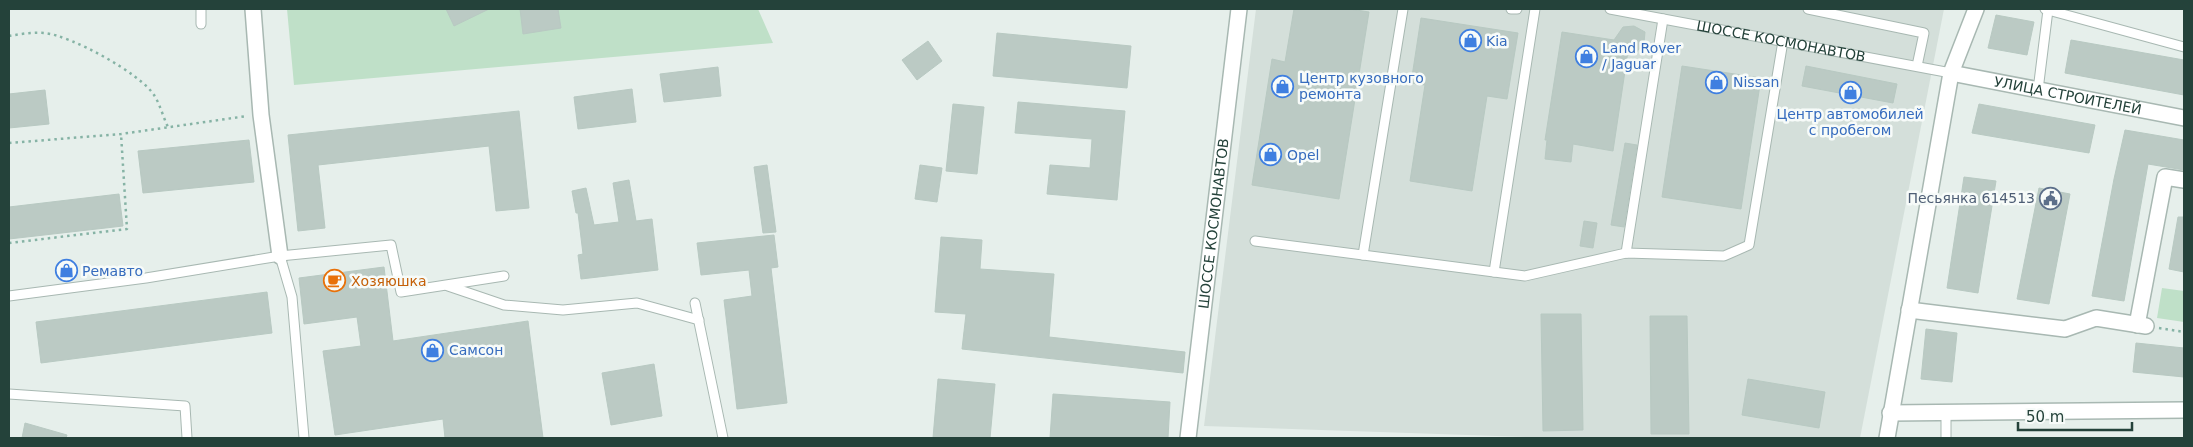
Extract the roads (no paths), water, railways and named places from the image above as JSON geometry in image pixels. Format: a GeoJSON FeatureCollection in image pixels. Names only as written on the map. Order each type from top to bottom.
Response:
{"type":"FeatureCollection","features":[{"type":"Feature","properties":{"kind":"street"},"geometry":{"type":"LineString","coordinates":[[253,9],[260,114],[280,256]]}},
{"type":"Feature","properties":{"kind":"street","name":"ШОССЕ КОСМОНАВТОВ"},"geometry":{"type":"LineString","coordinates":[[1188,438],[1239,9]]}},
{"type":"Feature","properties":{"kind":"street"},"geometry":{"type":"LineString","coordinates":[[1887,438],[1951,73],[1976,9]]}},
{"type":"Feature","properties":{"kind":"street","name":"УЛИЦА СТРОИТЕЛЕЙ"},"geometry":{"type":"LineString","coordinates":[[1951,73],[2184,118]]}},
{"type":"Feature","properties":{"kind":"street"},"geometry":{"type":"LineString","coordinates":[[1909,310],[2065,329],[2096,318],[2142,325],[2165,177],[2184,180]]}},
{"type":"Feature","properties":{"kind":"street"},"geometry":{"type":"LineString","coordinates":[[1890,413],[2184,410]]}},
{"type":"Feature","properties":{"kind":"lane"},"geometry":{"type":"LineString","coordinates":[[201,9],[201,24]]}},
{"type":"Feature","properties":{"kind":"lane"},"geometry":{"type":"LineString","coordinates":[[1363,255],[1404,9]]}},
{"type":"Feature","properties":{"kind":"lane"},"geometry":{"type":"LineString","coordinates":[[1511,9],[1517,9]]}},
{"type":"Feature","properties":{"kind":"lane"},"geometry":{"type":"LineString","coordinates":[[1494,272],[1535,9]]}},
{"type":"Feature","properties":{"kind":"lane","name":"ШОССЕ КОСМОНАВТОВ"},"geometry":{"type":"LineString","coordinates":[[1610,9],[1951,73]]}},
{"type":"Feature","properties":{"kind":"lane"},"geometry":{"type":"LineString","coordinates":[[1808,9],[1924,33],[1917,66]]}},
{"type":"Feature","properties":{"kind":"lane"},"geometry":{"type":"LineString","coordinates":[[2038,90],[2047,9],[2184,47]]}},
{"type":"Feature","properties":{"kind":"lane"},"geometry":{"type":"LineString","coordinates":[[1626,253],[1663,19]]}},
{"type":"Feature","properties":{"kind":"lane"},"geometry":{"type":"LineString","coordinates":[[1255,241],[1525,276],[1626,253],[1724,256],[1749,245],[1783,41]]}},
{"type":"Feature","properties":{"kind":"lane"},"geometry":{"type":"LineString","coordinates":[[9,296],[146,278],[280,256],[391,245],[400,292],[504,276]]}},
{"type":"Feature","properties":{"kind":"lane"},"geometry":{"type":"LineString","coordinates":[[280,256],[292,297],[304,438]]}},
{"type":"Feature","properties":{"kind":"lane"},"geometry":{"type":"LineString","coordinates":[[446,285],[504,305],[563,310],[637,304],[699,320]]}},
{"type":"Feature","properties":{"kind":"lane"},"geometry":{"type":"LineString","coordinates":[[695,303],[723,438]]}},
{"type":"Feature","properties":{"kind":"lane"},"geometry":{"type":"LineString","coordinates":[[9,394],[185,406],[187,438]]}},
{"type":"Feature","properties":{"kind":"lane"},"geometry":{"type":"LineString","coordinates":[[1946,412],[1946,438]]}},
{"type":"Feature","properties":{"kind":"place","name":"Kia"},"geometry":{"type":"Point","coordinates":[1470,41]}},
{"type":"Feature","properties":{"kind":"place","name":"Land Rover / Jaguar"},"geometry":{"type":"Point","coordinates":[1586,56]}},
{"type":"Feature","properties":{"kind":"place","name":"Nissan"},"geometry":{"type":"Point","coordinates":[1717,82]}},
{"type":"Feature","properties":{"kind":"place","name":"Центр кузовного ремонта"},"geometry":{"type":"Point","coordinates":[1283,86]}},
{"type":"Feature","properties":{"kind":"place","name":"Центр автомобилей с пробегом"},"geometry":{"type":"Point","coordinates":[1850,92]}},
{"type":"Feature","properties":{"kind":"place","name":"Opel"},"geometry":{"type":"Point","coordinates":[1271,155]}},
{"type":"Feature","properties":{"kind":"place","name":"Песьянка 614513"},"geometry":{"type":"Point","coordinates":[2051,198]}},
{"type":"Feature","properties":{"kind":"place","name":"Ремавто"},"geometry":{"type":"Point","coordinates":[66,271]}},
{"type":"Feature","properties":{"kind":"place","name":"Хозяюшка"},"geometry":{"type":"Point","coordinates":[335,281]}},
{"type":"Feature","properties":{"kind":"place","name":"Самсон"},"geometry":{"type":"Point","coordinates":[433,350]}}]}
